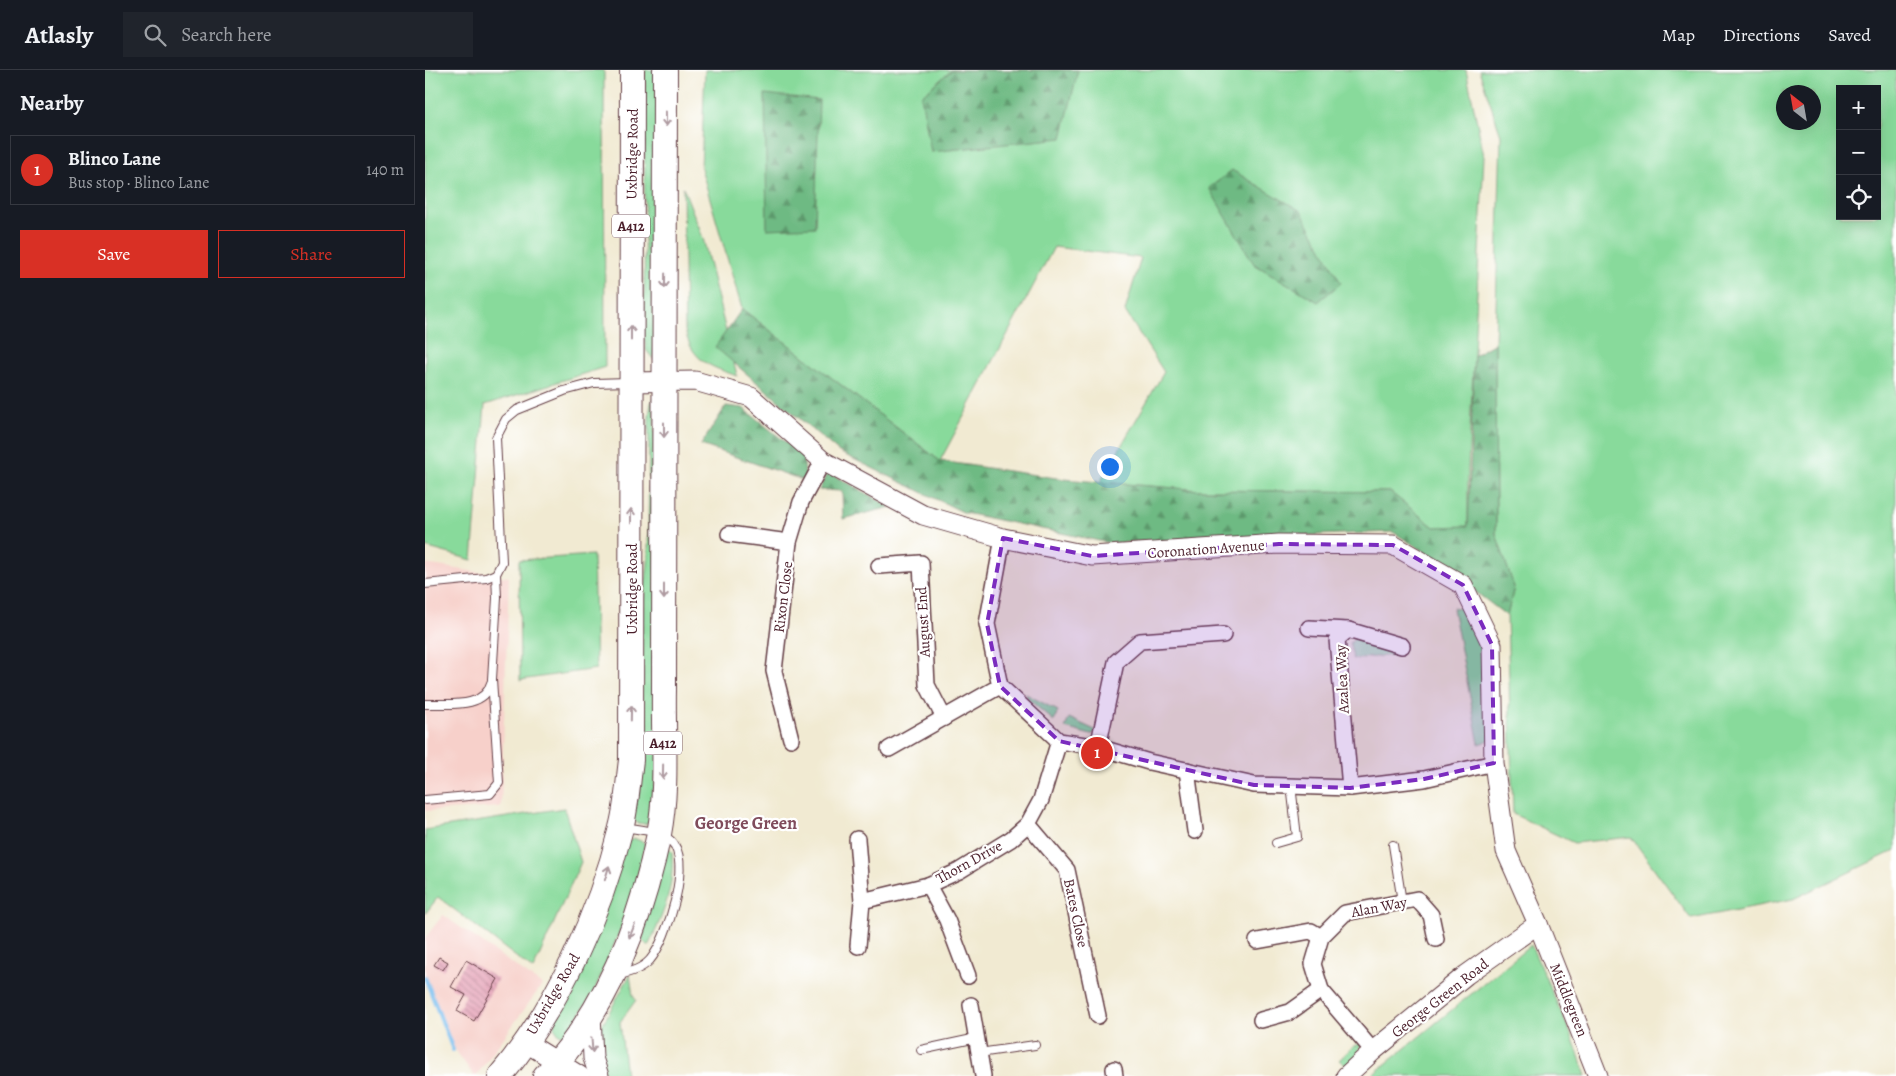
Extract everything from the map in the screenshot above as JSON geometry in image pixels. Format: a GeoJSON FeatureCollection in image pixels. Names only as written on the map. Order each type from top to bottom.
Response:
{"type":"FeatureCollection","features":[{"type":"Feature","properties":{"kind":"main road","name":"Uxbridge Road"},"geometry":{"type":"LineString","coordinates":[[500,1076],[525,1042],[570,969],[595,913],[622,827],[631,760],[633,70]]}},
{"type":"Feature","properties":{"kind":"main road","name":"A412"},"geometry":{"type":"LineString","coordinates":[[551,1069],[591,1014],[613,976],[635,926],[659,834],[663,791],[664,690],[665,70]]}},
{"type":"Feature","properties":{"kind":"street","name":"Coronation Avenue"},"geometry":{"type":"LineString","coordinates":[[631,382],[695,380],[751,397],[823,461],[923,515],[1003,538],[1092,556],[1279,544],[1393,545],[1463,585],[1480,616],[1492,645],[1493,763],[1506,851],[1538,924]]}},
{"type":"Feature","properties":{"kind":"street","name":"Rixon Close"},"geometry":{"type":"LineString","coordinates":[[791,739],[774,671],[789,542],[801,502],[823,461]]}},
{"type":"Feature","properties":{"kind":"street"},"geometry":{"type":"LineString","coordinates":[[729,534],[789,542]]}},
{"type":"Feature","properties":{"kind":"street"},"geometry":{"type":"LineString","coordinates":[[1003,538],[987,624],[1000,686],[1059,741],[1098,746],[1149,762],[1254,785],[1350,788],[1424,779],[1493,763]]}},
{"type":"Feature","properties":{"kind":"street","name":"August End"},"geometry":{"type":"LineString","coordinates":[[879,566],[921,563],[927,686],[944,718]]}},
{"type":"Feature","properties":{"kind":"street"},"geometry":{"type":"LineString","coordinates":[[1309,628],[1348,630]]}},
{"type":"Feature","properties":{"kind":"street","name":"Azalea Way"},"geometry":{"type":"LineString","coordinates":[[1350,788],[1337,639],[1348,630],[1402,646]]}},
{"type":"Feature","properties":{"kind":"street"},"geometry":{"type":"LineString","coordinates":[[1098,746],[1117,662],[1140,641],[1223,635]]}},
{"type":"Feature","properties":{"kind":"street"},"geometry":{"type":"LineString","coordinates":[[889,749],[1000,686]]}},
{"type":"Feature","properties":{"kind":"street","name":"Thorn Drive"},"geometry":{"type":"LineString","coordinates":[[862,901],[929,885],[959,871],[1004,843],[1028,824],[1041,800],[1059,741]]}},
{"type":"Feature","properties":{"kind":"street"},"geometry":{"type":"LineString","coordinates":[[1187,770],[1195,831]]}},
{"type":"Feature","properties":{"kind":"street","name":"Bates Close"},"geometry":{"type":"LineString","coordinates":[[1028,824],[1067,870],[1098,1016]]}},
{"type":"Feature","properties":{"kind":"street"},"geometry":{"type":"LineString","coordinates":[[857,839],[862,901],[858,946]]}},
{"type":"Feature","properties":{"kind":"street"},"geometry":{"type":"LineString","coordinates":[[929,885],[947,920],[967,976]]}},
{"type":"Feature","properties":{"kind":"street","name":"Alan Way"},"geometry":{"type":"LineString","coordinates":[[1373,1050],[1321,990],[1313,964],[1321,937],[1345,913],[1417,900],[1431,914],[1436,939]]}},
{"type":"Feature","properties":{"kind":"street","name":"George Green Road"},"geometry":{"type":"LineString","coordinates":[[1346,1076],[1373,1050],[1466,975],[1538,924]]}},
{"type":"Feature","properties":{"kind":"street","name":"Middlegreen"},"geometry":{"type":"LineString","coordinates":[[1538,924],[1598,1076]]}},
{"type":"Feature","properties":{"kind":"street"},"geometry":{"type":"LineString","coordinates":[[1257,941],[1311,931],[1321,937]]}},
{"type":"Feature","properties":{"kind":"street"},"geometry":{"type":"LineString","coordinates":[[1261,1020],[1290,1012],[1321,990]]}},
{"type":"Feature","properties":{"kind":"street"},"geometry":{"type":"LineString","coordinates":[[971,1005],[983,1076]]}},
{"type":"Feature","properties":{"kind":"street"},"geometry":{"type":"LineString","coordinates":[[591,1014],[593,1058],[599,1076]]}},
{"type":"Feature","properties":{"kind":"street"},"geometry":{"type":"LineString","coordinates":[[525,1042],[551,1069],[580,1076]]}},
{"type":"Feature","properties":{"kind":"lane"},"geometry":{"type":"LineString","coordinates":[[425,800],[490,794],[499,783],[492,679],[497,598],[496,574],[502,562],[496,438],[506,419],[517,410],[563,391],[595,383],[631,382]]}},
{"type":"Feature","properties":{"kind":"lane"},"geometry":{"type":"LineString","coordinates":[[425,584],[486,578],[496,574]]}},
{"type":"Feature","properties":{"kind":"lane"},"geometry":{"type":"LineString","coordinates":[[425,704],[473,702],[483,697],[490,688],[492,679]]}},
{"type":"Feature","properties":{"kind":"lane"},"geometry":{"type":"LineString","coordinates":[[1276,843],[1297,837],[1291,785]]}},
{"type":"Feature","properties":{"kind":"lane"},"geometry":{"type":"LineString","coordinates":[[613,976],[635,970],[650,961],[663,939],[675,900],[681,860],[676,846],[670,840],[659,834],[622,827]]}},
{"type":"Feature","properties":{"kind":"lane"},"geometry":{"type":"LineString","coordinates":[[1393,845],[1402,902]]}},
{"type":"Feature","properties":{"kind":"lane"},"geometry":{"type":"LineString","coordinates":[[921,1050],[1035,1045]]}},
{"type":"Feature","properties":{"kind":"highlighted area"},"geometry":{"type":"Polygon","coordinates":[[[1003,538],[1092,556],[1279,544],[1393,545],[1463,585],[1492,645],[1494,763],[1424,779],[1350,788],[1254,785],[1059,741],[1000,686],[987,624],[1003,538]]]}},
{"type":"Feature","properties":{"kind":"shaded area"},"geometry":{"type":"Polygon","coordinates":[[[425,564],[509,577],[501,807],[425,811],[425,564]]]}},
{"type":"Feature","properties":{"kind":"shaded area"},"geometry":{"type":"Polygon","coordinates":[[[443,915],[542,985],[476,1076],[474,1076],[449,1041],[425,983],[425,938],[443,915]]]}},
{"type":"Feature","properties":{"kind":"green space"},"geometry":{"type":"Polygon","coordinates":[[[425,70],[604,70],[605,367],[485,405],[472,560],[425,547],[425,70]]]}},
{"type":"Feature","properties":{"kind":"green space"},"geometry":{"type":"Polygon","coordinates":[[[645,70],[665,70],[654,360],[646,350],[644,336],[645,70]]]}},
{"type":"Feature","properties":{"kind":"green space"},"geometry":{"type":"Polygon","coordinates":[[[705,70],[1466,70],[1484,156],[1468,469],[1468,527],[1434,527],[1390,492],[1200,490],[1100,482],[1164,372],[1125,311],[1141,258],[1054,247],[940,461],[742,309],[701,168],[705,70]]]}},
{"type":"Feature","properties":{"kind":"green space"},"geometry":{"type":"Polygon","coordinates":[[[952,70],[1078,70],[1062,138],[931,152],[921,96],[952,70]]]}},
{"type":"Feature","properties":{"kind":"green space"},"geometry":{"type":"Polygon","coordinates":[[[1479,70],[1896,70],[1896,850],[1793,899],[1691,919],[1631,837],[1574,843],[1513,814],[1507,616],[1514,587],[1496,534],[1495,343],[1501,135],[1479,70]]]}},
{"type":"Feature","properties":{"kind":"green space"},"geometry":{"type":"Polygon","coordinates":[[[765,94],[819,100],[815,227],[767,229],[765,94]]]}},
{"type":"Feature","properties":{"kind":"green space"},"geometry":{"type":"Polygon","coordinates":[[[1232,170],[1301,211],[1341,283],[1318,302],[1254,264],[1209,188],[1232,170]]]}},
{"type":"Feature","properties":{"kind":"green space"},"geometry":{"type":"Polygon","coordinates":[[[683,187],[703,238],[737,376],[710,365],[697,356],[692,349],[685,330],[683,187]]]}},
{"type":"Feature","properties":{"kind":"green space"},"geometry":{"type":"Polygon","coordinates":[[[742,309],[940,461],[1063,479],[1199,490],[1390,492],[1434,527],[1468,526],[1474,355],[1495,343],[1496,534],[1514,587],[1507,616],[1417,547],[1393,532],[1109,543],[965,513],[839,452],[715,347],[742,309]]]}},
{"type":"Feature","properties":{"kind":"green space"},"geometry":{"type":"Polygon","coordinates":[[[654,398],[659,757],[649,822],[645,824],[637,823],[632,819],[642,612],[648,562],[649,416],[651,403],[654,398]]]}},
{"type":"Feature","properties":{"kind":"green space"},"geometry":{"type":"Polygon","coordinates":[[[726,406],[743,408],[803,456],[806,481],[701,445],[726,406]]]}},
{"type":"Feature","properties":{"kind":"green space"},"geometry":{"type":"Polygon","coordinates":[[[827,473],[891,507],[843,519],[842,491],[819,490],[827,473]]]}},
{"type":"Feature","properties":{"kind":"green space"},"geometry":{"type":"Polygon","coordinates":[[[593,555],[596,669],[520,680],[519,560],[593,555]]]}},
{"type":"Feature","properties":{"kind":"green space"},"geometry":{"type":"Polygon","coordinates":[[[1469,606],[1481,625],[1492,739],[1479,744],[1453,608],[1469,606]]]}},
{"type":"Feature","properties":{"kind":"green space"},"geometry":{"type":"Polygon","coordinates":[[[1356,638],[1397,652],[1397,655],[1353,659],[1350,643],[1356,638]]]}},
{"type":"Feature","properties":{"kind":"green space"},"geometry":{"type":"Polygon","coordinates":[[[1026,694],[1058,711],[1054,721],[1027,698],[1026,694]]]}},
{"type":"Feature","properties":{"kind":"green space"},"geometry":{"type":"Polygon","coordinates":[[[1069,718],[1097,731],[1091,735],[1065,728],[1069,718]]]}},
{"type":"Feature","properties":{"kind":"green space"},"geometry":{"type":"Polygon","coordinates":[[[564,808],[581,862],[533,970],[438,897],[425,914],[425,830],[564,808]]]}},
{"type":"Feature","properties":{"kind":"green space"},"geometry":{"type":"Polygon","coordinates":[[[634,838],[645,843],[636,893],[592,996],[566,1034],[560,1035],[554,1027],[555,1015],[624,843],[634,838]]]}},
{"type":"Feature","properties":{"kind":"green space"},"geometry":{"type":"Polygon","coordinates":[[[668,848],[672,852],[670,889],[659,924],[648,946],[642,940],[663,851],[668,848]]]}},
{"type":"Feature","properties":{"kind":"green space"},"geometry":{"type":"Polygon","coordinates":[[[1531,945],[1573,1039],[1586,1076],[1371,1076],[1531,945]]]}},
{"type":"Feature","properties":{"kind":"green space"},"geometry":{"type":"Polygon","coordinates":[[[630,975],[633,996],[636,1000],[620,1022],[626,1076],[605,1076],[597,1034],[630,975]]]}},
{"type":"Feature","properties":{"kind":"green space"},"geometry":{"type":"Polygon","coordinates":[[[1361,1043],[1357,1059],[1349,1068],[1339,1060],[1353,1047],[1361,1043]]]}},
{"type":"Feature","properties":{"kind":"building"},"geometry":{"type":"Polygon","coordinates":[[[439,957],[448,962],[443,970],[434,965],[439,957]]]}},
{"type":"Feature","properties":{"kind":"building"},"geometry":{"type":"Polygon","coordinates":[[[466,960],[498,979],[474,1021],[457,1011],[466,995],[451,987],[466,960]]]}},
{"type":"Feature","properties":{"kind":"waterway"},"geometry":{"type":"LineString","coordinates":[[425,977],[453,1050]]}},
{"type":"Feature","properties":{"kind":"place","name":"Blinco Lane"},"geometry":{"type":"Point","coordinates":[1097,753]}},
{"type":"Feature","properties":{"kind":"district","name":"George Green"},"geometry":{"type":"Point","coordinates":[746,823]}}]}
